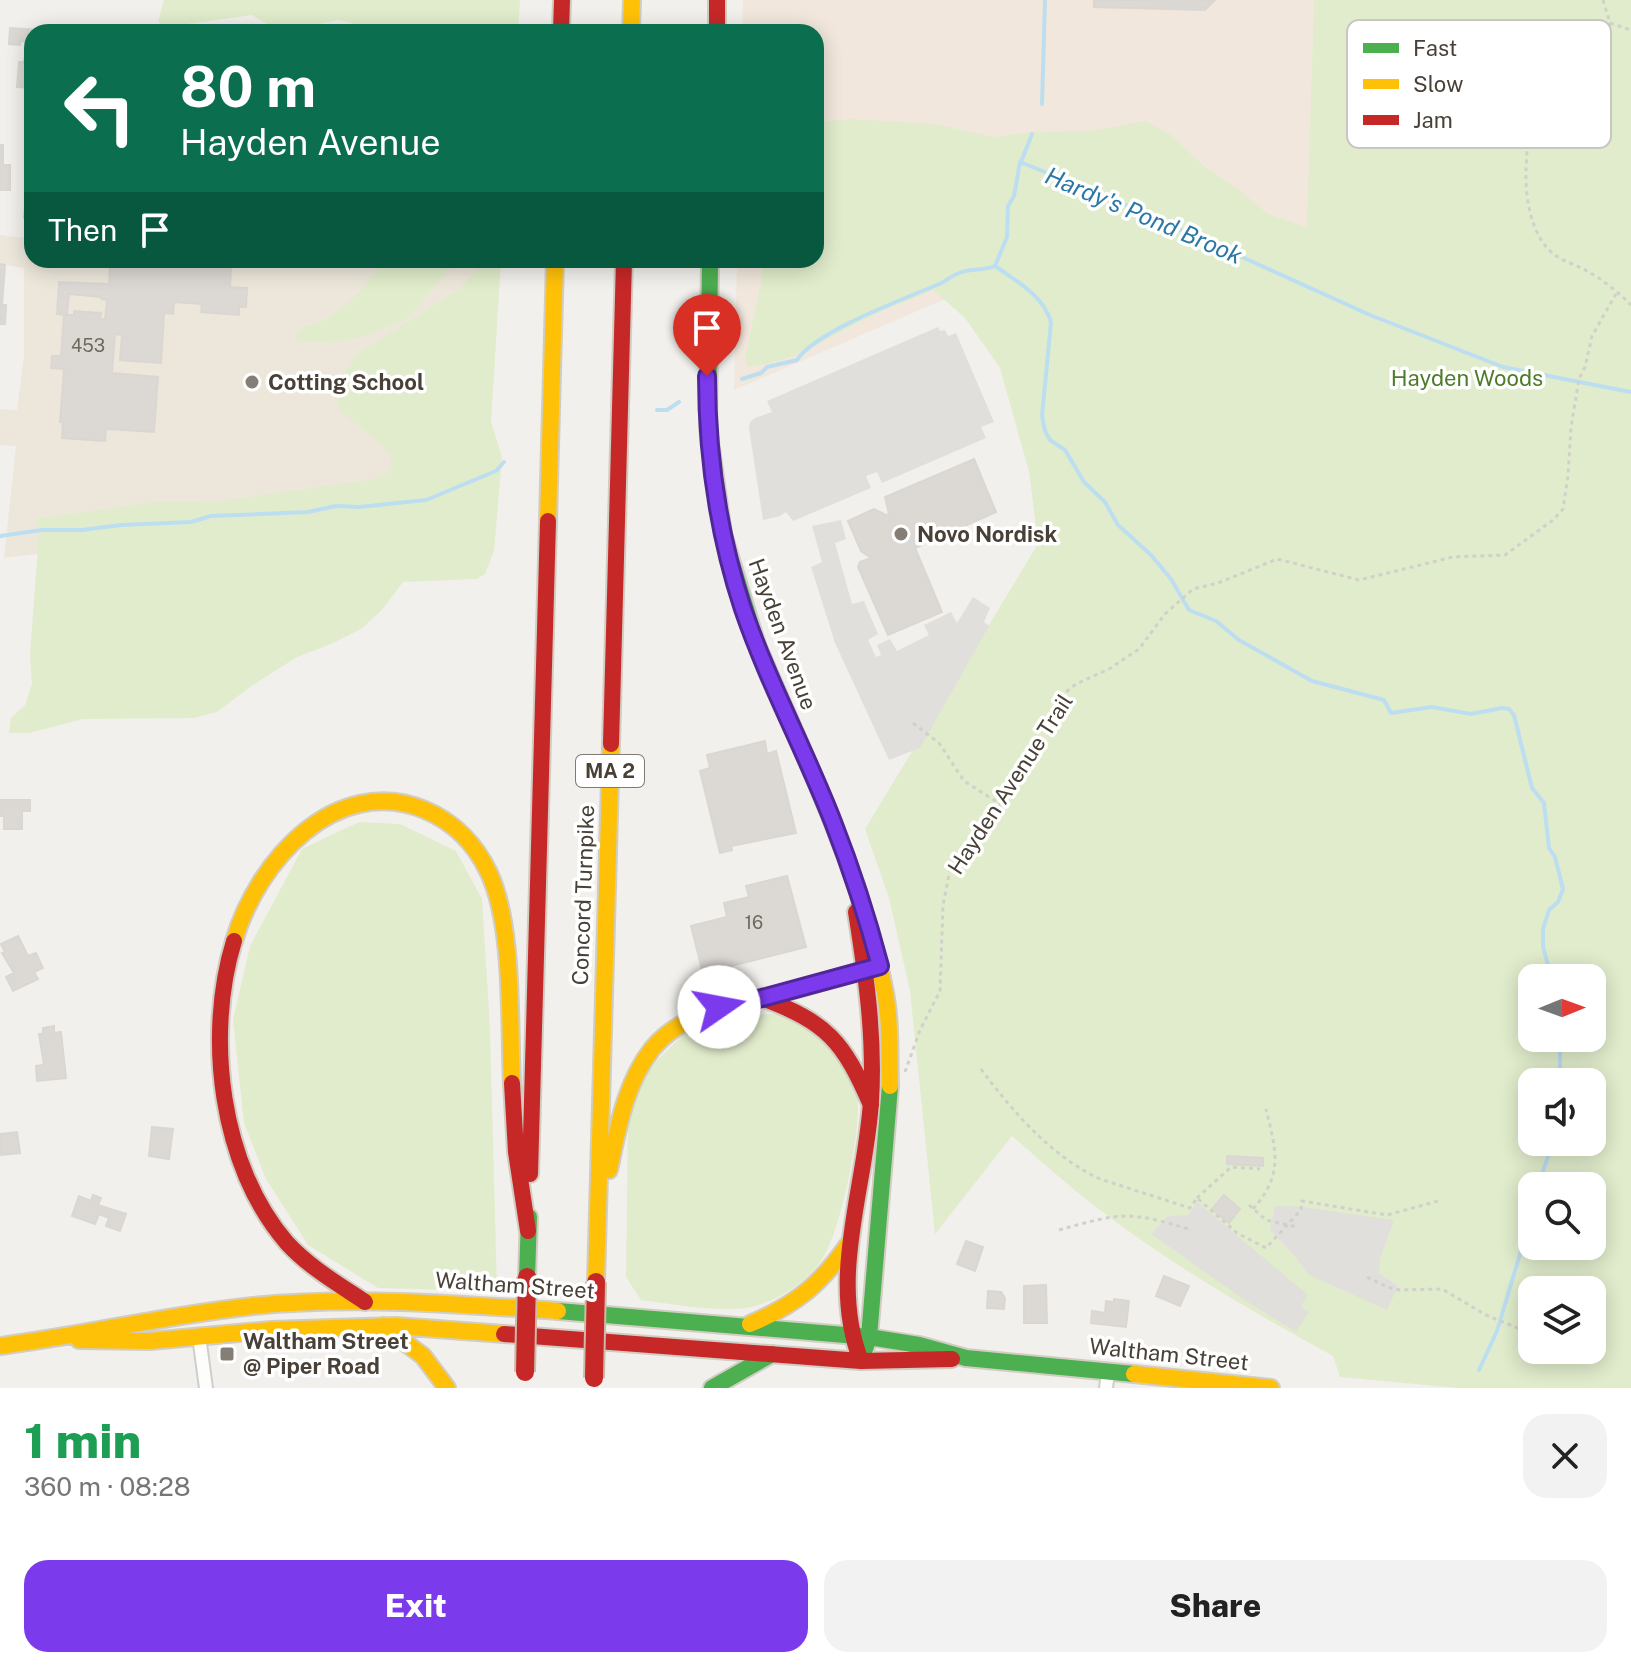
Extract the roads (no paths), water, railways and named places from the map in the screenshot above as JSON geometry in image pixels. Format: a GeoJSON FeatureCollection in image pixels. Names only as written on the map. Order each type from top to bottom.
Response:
{"type":"FeatureCollection","features":[{"type":"Feature","properties":{"kind":"main road"},"geometry":{"type":"LineString","coordinates":[[561,24],[562,0]]}},
{"type":"Feature","properties":{"kind":"main road"},"geometry":{"type":"LineString","coordinates":[[631,24],[632,0]]}},
{"type":"Feature","properties":{"kind":"main road"},"geometry":{"type":"LineString","coordinates":[[717,0],[717,24]]}},
{"type":"Feature","properties":{"kind":"main road","name":"Concord Turnpike"},"geometry":{"type":"LineString","coordinates":[[524,1380],[555,268]]}},
{"type":"Feature","properties":{"kind":"main road","name":"Concord Turnpike"},"geometry":{"type":"LineString","coordinates":[[594,1383],[624,268]]}},
{"type":"Feature","properties":{"kind":"main road","name":"Hayden Avenue"},"geometry":{"type":"LineString","coordinates":[[710,268],[708,415],[712,468],[723,534],[754,638],[832,820],[849,871],[872,968],[888,1012],[890,1094],[861,1336]]}},
{"type":"Feature","properties":{"kind":"main road"},"geometry":{"type":"LineString","coordinates":[[365,1302],[299,1256],[266,1213],[244,1169],[231,1131],[223,1093],[219,1049],[224,976],[230,946],[245,906],[260,880],[286,848],[312,824],[336,811],[359,803],[383,801],[408,804],[431,812],[465,837],[481,858],[493,882],[503,924],[515,1142],[528,1231]]}},
{"type":"Feature","properties":{"kind":"main road"},"geometry":{"type":"LineString","coordinates":[[598,1214],[625,1103],[650,1052],[673,1029],[699,1013],[872,968]]}},
{"type":"Feature","properties":{"kind":"main road","name":"Hayden Avenue"},"geometry":{"type":"LineString","coordinates":[[861,1336],[848,1285],[850,1242],[871,1105],[872,968]]}},
{"type":"Feature","properties":{"kind":"main road"},"geometry":{"type":"LineString","coordinates":[[762,998],[802,1013],[830,1032],[851,1061],[871,1105]]}},
{"type":"Feature","properties":{"kind":"main road"},"geometry":{"type":"LineString","coordinates":[[743,1327],[791,1305],[811,1292],[829,1273],[850,1242]]}},
{"type":"Feature","properties":{"kind":"main road","name":"Waltham Street"},"geometry":{"type":"LineString","coordinates":[[119,1333],[196,1313],[262,1305],[365,1302],[461,1304],[861,1336],[919,1345],[966,1358],[1107,1380],[1271,1388]]}},
{"type":"Feature","properties":{"kind":"main road"},"geometry":{"type":"LineString","coordinates":[[196,1313],[199,1336]]}},
{"type":"Feature","properties":{"kind":"main road"},"geometry":{"type":"LineString","coordinates":[[383,1326],[423,1356],[447,1388]]}},
{"type":"Feature","properties":{"kind":"main road","name":"Waltham Street"},"geometry":{"type":"LineString","coordinates":[[0,1346],[119,1333],[199,1336],[383,1326],[447,1328],[861,1361],[966,1358]]}},
{"type":"Feature","properties":{"kind":"main road"},"geometry":{"type":"LineString","coordinates":[[861,1336],[861,1361]]}},
{"type":"Feature","properties":{"kind":"main road"},"geometry":{"type":"LineString","coordinates":[[712,1388],[772,1354]]}},
{"type":"Feature","properties":{"kind":"street"},"geometry":{"type":"LineString","coordinates":[[199,1336],[206,1388]]}},
{"type":"Feature","properties":{"kind":"waterway"},"geometry":{"type":"LineString","coordinates":[[1042,104],[1045,0]]}},
{"type":"Feature","properties":{"kind":"waterway"},"geometry":{"type":"LineString","coordinates":[[1021,162],[1032,134]]}},
{"type":"Feature","properties":{"kind":"waterway","name":"Hardy's Pond Brook"},"geometry":{"type":"LineString","coordinates":[[742,379],[761,373],[767,367],[797,360],[807,349],[841,327],[956,274],[995,266],[1007,237],[1008,206],[1014,196],[1020,162],[1095,196],[1129,206],[1143,217],[1189,233],[1370,315],[1503,367],[1631,392]]}},
{"type":"Feature","properties":{"kind":"waterway"},"geometry":{"type":"LineString","coordinates":[[995,266],[1035,296],[1051,322],[1042,416],[1050,440],[1065,450],[1084,482],[1105,502],[1118,525],[1151,555],[1171,579],[1189,610],[1216,621],[1239,640],[1312,681],[1384,700],[1391,713],[1432,707],[1471,714],[1502,708],[1509,709],[1514,715],[1532,788],[1544,803],[1549,848],[1555,857],[1563,889],[1558,902],[1549,910],[1543,929],[1548,964]]}},
{"type":"Feature","properties":{"kind":"waterway"},"geometry":{"type":"LineString","coordinates":[[657,410],[667,410],[679,402]]}},
{"type":"Feature","properties":{"kind":"waterway"},"geometry":{"type":"LineString","coordinates":[[0,536],[42,530],[191,522],[211,516],[308,512],[336,506],[359,507],[426,500],[496,471],[504,462]]}},
{"type":"Feature","properties":{"kind":"waterway"},"geometry":{"type":"LineString","coordinates":[[1560,1052],[1560,1068]]}},
{"type":"Feature","properties":{"kind":"waterway"},"geometry":{"type":"LineString","coordinates":[[1543,1172],[1548,1156]]}},
{"type":"Feature","properties":{"kind":"waterway"},"geometry":{"type":"LineString","coordinates":[[1479,1370],[1497,1331],[1518,1260]]}},
{"type":"Feature","properties":{"kind":"place","name":"Cotting School"},"geometry":{"type":"Point","coordinates":[252,382]}},
{"type":"Feature","properties":{"kind":"place","name":"Novo Nordisk"},"geometry":{"type":"Point","coordinates":[901,534]}},
{"type":"Feature","properties":{"kind":"place","name":"Waltham Street @ Piper Road"},"geometry":{"type":"Point","coordinates":[227,1354]}},
{"type":"Feature","properties":{"kind":"park label","name":"Hayden Woods"},"geometry":{"type":"Point","coordinates":[1467,378]}}]}
